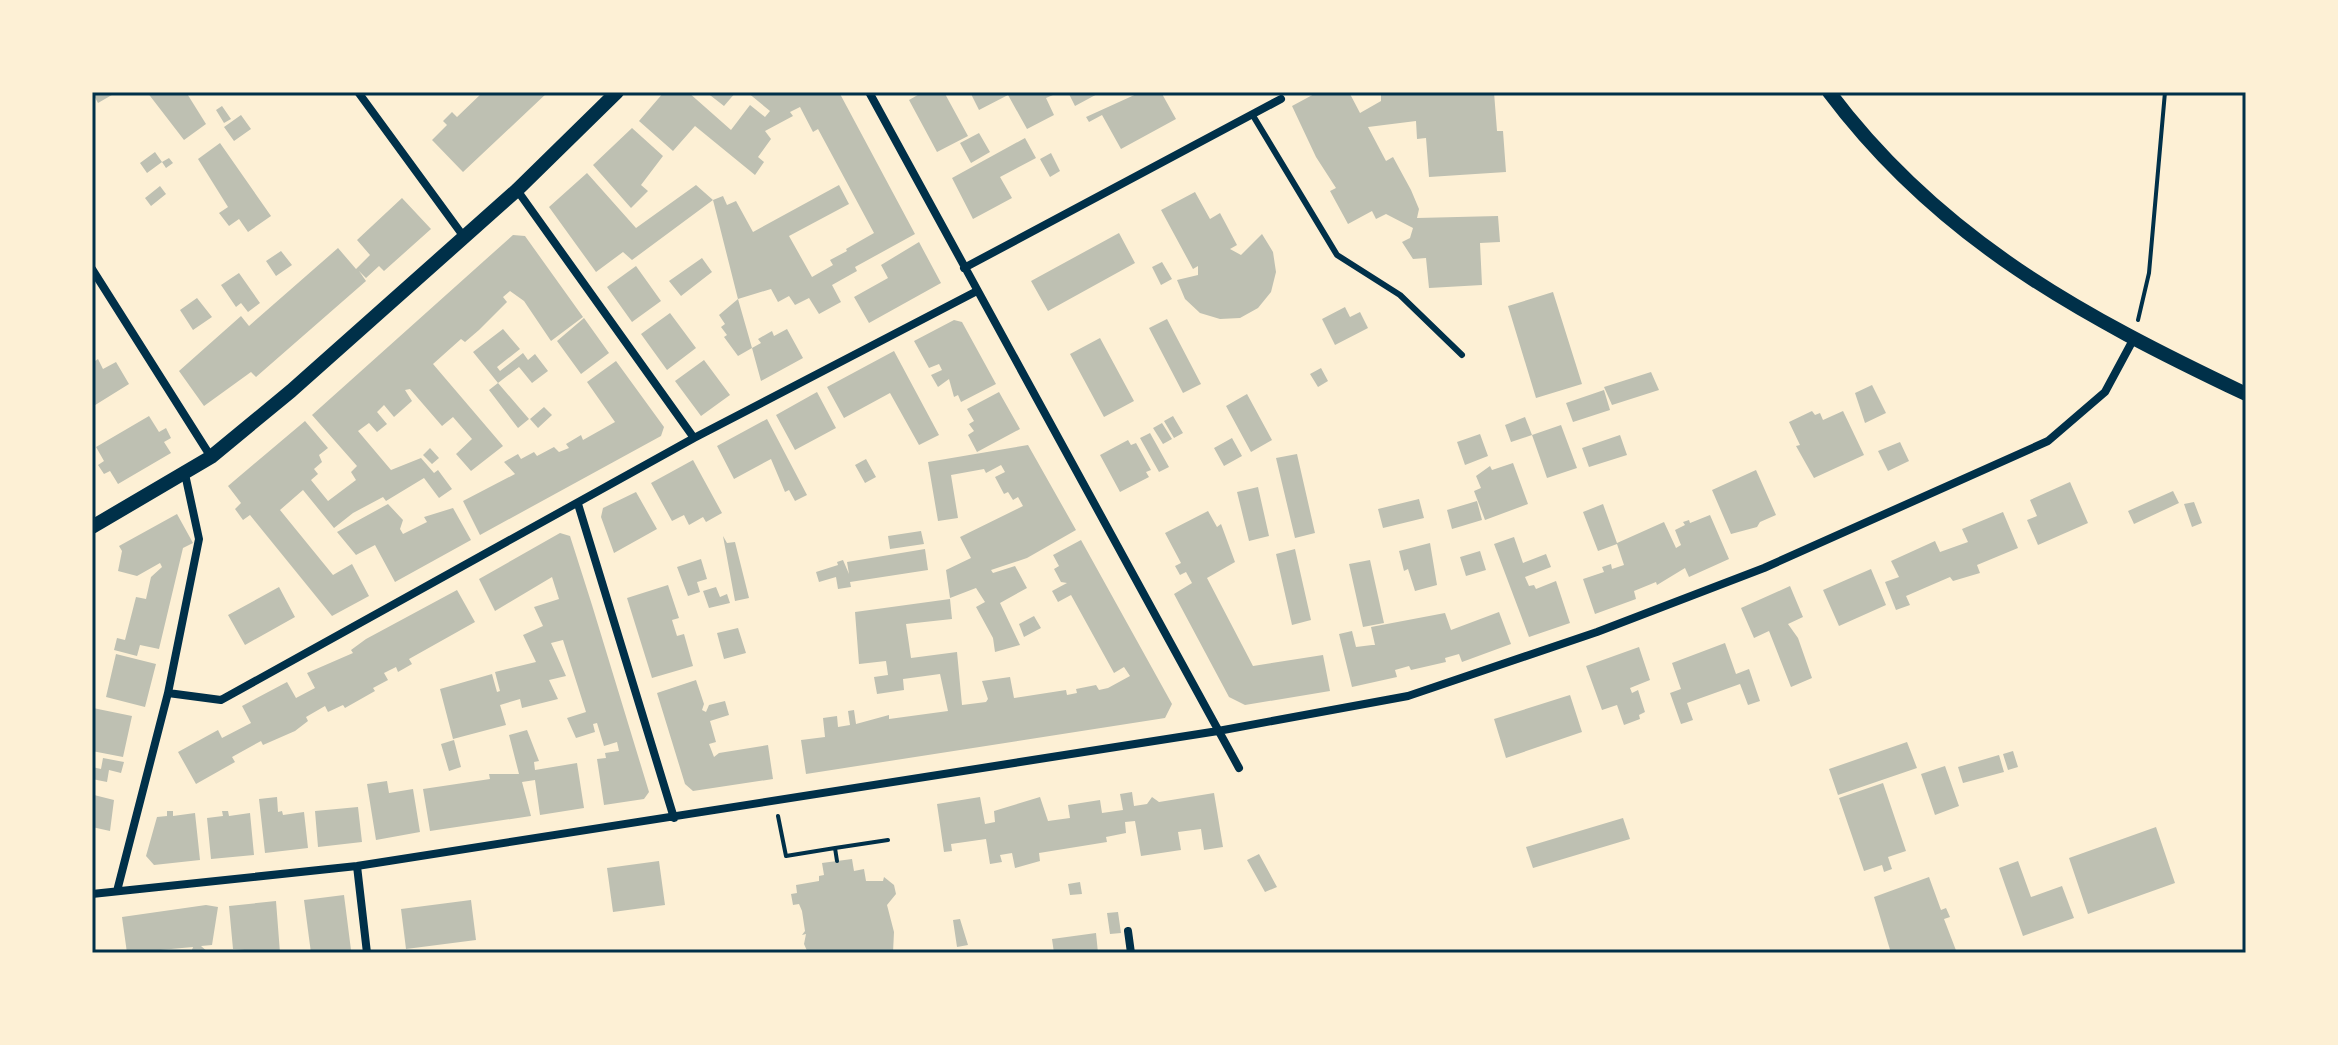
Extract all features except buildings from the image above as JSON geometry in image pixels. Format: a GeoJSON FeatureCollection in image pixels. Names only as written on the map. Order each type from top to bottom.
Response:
{"type":"FeatureCollection","features":[{"type":"Feature","properties":{"kind":"street"},"geometry":{"type":"LineString","coordinates":[[92,527],[211,457],[291,391],[517,190],[617,92]]}},
{"type":"Feature","properties":{"kind":"street"},"geometry":{"type":"LineString","coordinates":[[869,92],[1239,768]]}},
{"type":"Feature","properties":{"kind":"street"},"geometry":{"type":"LineString","coordinates":[[1829,92],[1856,128],[1966,233],[2031,281],[2133,340],[2246,394]]}},
{"type":"Feature","properties":{"kind":"street"},"geometry":{"type":"LineString","coordinates":[[362,94],[464,237]]}},
{"type":"Feature","properties":{"kind":"street"},"geometry":{"type":"LineString","coordinates":[[964,268],[1281,99]]}},
{"type":"Feature","properties":{"kind":"street"},"geometry":{"type":"LineString","coordinates":[[517,190],[694,438]]}},
{"type":"Feature","properties":{"kind":"street"},"geometry":{"type":"LineString","coordinates":[[92,269],[211,457]]}},
{"type":"Feature","properties":{"kind":"street"},"geometry":{"type":"LineString","coordinates":[[168,693],[221,700],[694,438],[977,291]]}},
{"type":"Feature","properties":{"kind":"street"},"geometry":{"type":"LineString","coordinates":[[92,894],[357,866],[1218,731],[1408,696],[1583,637],[1778,562],[2048,441],[2105,392],[2133,340]]}},
{"type":"Feature","properties":{"kind":"street"},"geometry":{"type":"LineString","coordinates":[[117,891],[168,693],[199,539],[185,474]]}},
{"type":"Feature","properties":{"kind":"street"},"geometry":{"type":"LineString","coordinates":[[578,504],[674,818]]}},
{"type":"Feature","properties":{"kind":"street"},"geometry":{"type":"LineString","coordinates":[[357,866],[367,953]]}},
{"type":"Feature","properties":{"kind":"street"},"geometry":{"type":"LineString","coordinates":[[1128,931],[1131,953]]}},
{"type":"Feature","properties":{"kind":"lane"},"geometry":{"type":"LineString","coordinates":[[1252,114],[1337,255],[1400,295],[1462,355]]}},
{"type":"Feature","properties":{"kind":"path"},"geometry":{"type":"LineString","coordinates":[[2133,340],[2149,273],[2165,92]]}},
{"type":"Feature","properties":{"kind":"path"},"geometry":{"type":"LineString","coordinates":[[780,828],[786,856],[888,840]]}},
{"type":"Feature","properties":{"kind":"path"},"geometry":{"type":"LineString","coordinates":[[835,848],[837,861]]}}]}
